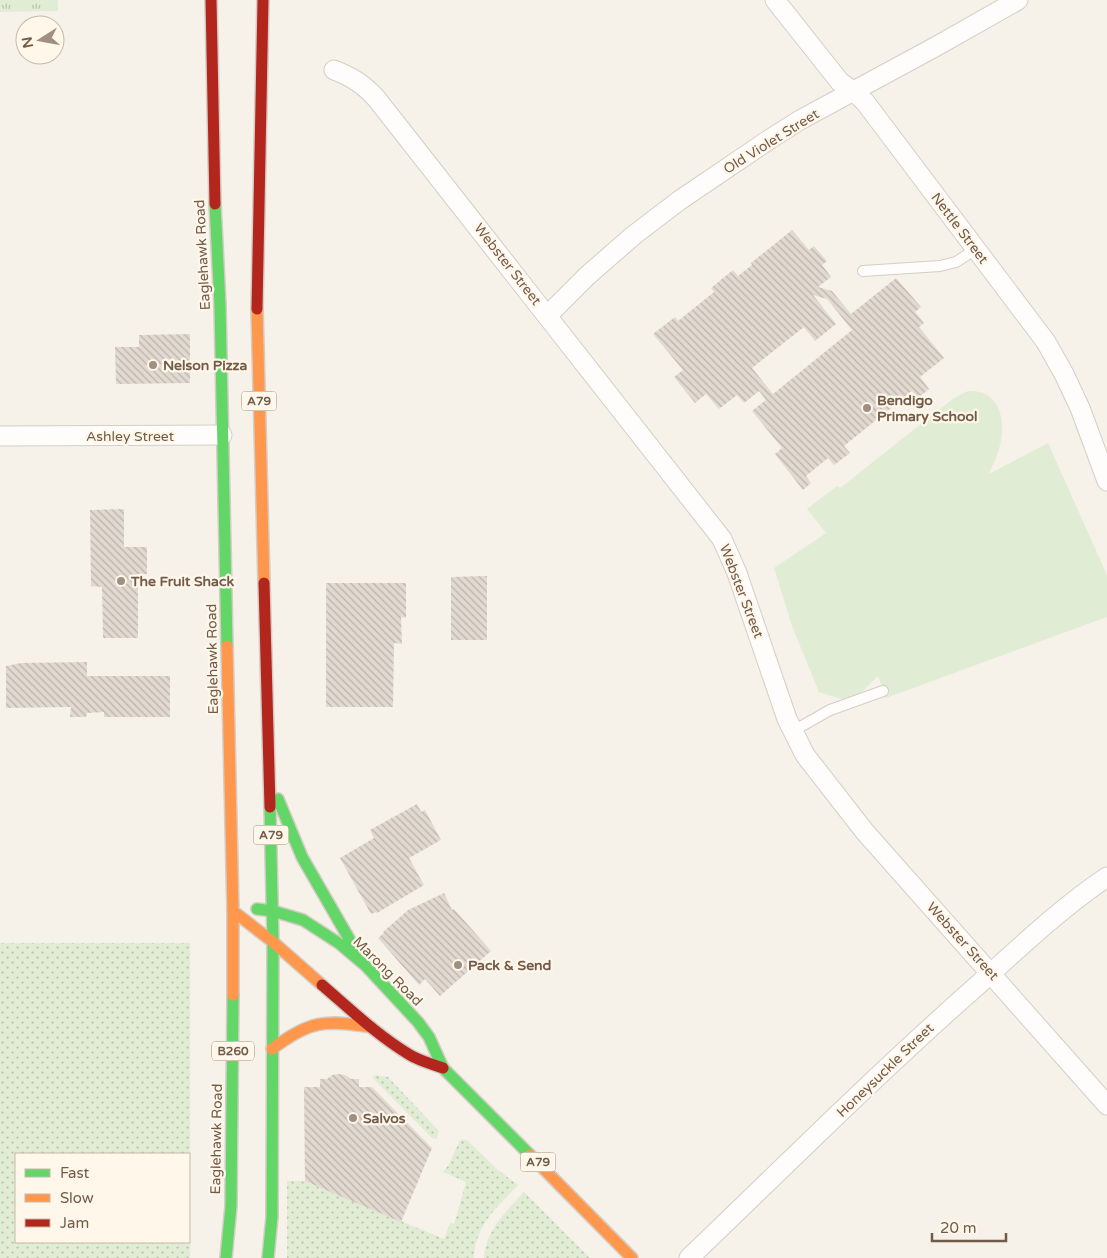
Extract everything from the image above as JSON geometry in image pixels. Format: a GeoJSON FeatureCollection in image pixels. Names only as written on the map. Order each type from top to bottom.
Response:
{"type":"FeatureCollection","features":[{"type":"Feature","properties":{"kind":"main road","name":"Eaglehawk Road"},"geometry":{"type":"LineString","coordinates":[[211,0],[213,152],[227,435],[234,963],[231,1191],[226,1258]]}},
{"type":"Feature","properties":{"kind":"main road","name":"A79"},"geometry":{"type":"LineString","coordinates":[[263,0],[255,434],[273,911]]}},
{"type":"Feature","properties":{"kind":"main road"},"geometry":{"type":"LineString","coordinates":[[268,758],[275,791],[293,842],[313,879],[366,966]]}},
{"type":"Feature","properties":{"kind":"main road","name":"Marong Road"},"geometry":{"type":"LineString","coordinates":[[233,909],[273,911],[303,920],[327,934],[366,966],[418,1022],[429,1037],[443,1068],[632,1258]]}},
{"type":"Feature","properties":{"kind":"main road","name":"Marong Road"},"geometry":{"type":"LineString","coordinates":[[233,909],[371,1027],[412,1056],[443,1068]]}},
{"type":"Feature","properties":{"kind":"main road"},"geometry":{"type":"LineString","coordinates":[[273,911],[273,942]]}},
{"type":"Feature","properties":{"kind":"main road","name":"B260"},"geometry":{"type":"LineString","coordinates":[[268,1258],[272,1217],[273,942]]}},
{"type":"Feature","properties":{"kind":"main road"},"geometry":{"type":"LineString","coordinates":[[272,1049],[302,1028],[314,1024],[337,1022],[371,1027]]}},
{"type":"Feature","properties":{"kind":"street","name":"Nettle Street"},"geometry":{"type":"LineString","coordinates":[[775,0],[840,82],[854,91],[865,102],[1046,342],[1080,408],[1107,481]]}},
{"type":"Feature","properties":{"kind":"street","name":"Old Violet Street"},"geometry":{"type":"LineString","coordinates":[[548,315],[607,259],[680,200],[784,130],[935,48],[1018,0]]}},
{"type":"Feature","properties":{"kind":"street","name":"Webster Street"},"geometry":{"type":"LineString","coordinates":[[334,70],[351,76],[364,85],[376,98],[722,539],[737,573],[793,731],[806,755],[849,813],[1107,1105]]}},
{"type":"Feature","properties":{"kind":"street","name":"Ashley Street"},"geometry":{"type":"LineString","coordinates":[[0,436],[227,435]]}},
{"type":"Feature","properties":{"kind":"street","name":"Honeysuckle Street"},"geometry":{"type":"LineString","coordinates":[[1088,890],[1107,868]]}},
{"type":"Feature","properties":{"kind":"street","name":"Honeysuckle Street"},"geometry":{"type":"LineString","coordinates":[[689,1258],[923,1034],[1088,890],[1107,877]]}},
{"type":"Feature","properties":{"kind":"lane"},"geometry":{"type":"LineString","coordinates":[[862,271],[940,266],[956,262],[976,249]]}},
{"type":"Feature","properties":{"kind":"lane"},"geometry":{"type":"LineString","coordinates":[[793,731],[830,710],[883,691]]}},
{"type":"Feature","properties":{"kind":"green space"},"geometry":{"type":"Polygon","coordinates":[[[0,0],[58,0],[58,11],[0,12],[0,0]]]}},
{"type":"Feature","properties":{"kind":"green space"},"geometry":{"type":"Polygon","coordinates":[[[968,391],[979,392],[988,396],[999,409],[1002,429],[1001,439],[997,456],[989,474],[1048,443],[1107,575],[1107,617],[886,698],[878,676],[863,691],[844,700],[819,692],[792,626],[774,568],[826,533],[807,509],[837,486],[840,488],[954,398],[968,391]]]}},
{"type":"Feature","properties":{"kind":"green space"},"geometry":{"type":"Polygon","coordinates":[[[0,943],[190,943],[190,1153],[15,1153],[15,1243],[190,1243],[190,1258],[0,1258],[0,943]]]}},
{"type":"Feature","properties":{"kind":"green space"},"geometry":{"type":"Polygon","coordinates":[[[375,1075],[388,1077],[439,1131],[436,1139],[432,1138],[372,1077],[375,1075]]]}},
{"type":"Feature","properties":{"kind":"green space"},"geometry":{"type":"Polygon","coordinates":[[[460,1140],[467,1140],[497,1169],[518,1185],[488,1218],[478,1236],[474,1258],[287,1258],[287,1181],[305,1181],[444,1239],[450,1223],[454,1224],[466,1182],[443,1172],[449,1164],[460,1140]]]}},
{"type":"Feature","properties":{"kind":"green space"},"geometry":{"type":"Polygon","coordinates":[[[524,1192],[590,1258],[484,1258],[493,1230],[504,1214],[524,1192]]]}},
{"type":"Feature","properties":{"kind":"building"},"geometry":{"type":"Polygon","coordinates":[[[792,230],[809,250],[814,246],[827,261],[822,265],[831,277],[818,287],[832,291],[851,314],[896,278],[921,307],[915,312],[924,323],[919,327],[944,358],[920,377],[929,389],[918,398],[912,391],[844,446],[850,453],[834,465],[828,458],[806,476],[811,483],[803,490],[775,454],[782,448],[752,411],[766,400],[759,391],[744,403],[737,395],[719,409],[706,394],[695,403],[674,377],[683,370],[653,334],[675,317],[678,321],[714,292],[711,288],[733,270],[738,276],[752,265],[751,263],[792,230]],[[813,295],[836,324],[815,341],[804,327],[752,368],[773,394],[852,330],[827,299],[813,295]]]}},
{"type":"Feature","properties":{"kind":"building","name":"Nelson Pizza"},"geometry":{"type":"Polygon","coordinates":[[[190,334],[190,383],[116,384],[115,347],[139,347],[139,335],[190,334]]]}},
{"type":"Feature","properties":{"kind":"building"},"geometry":{"type":"Polygon","coordinates":[[[124,509],[124,547],[147,547],[147,574],[138,574],[138,638],[103,638],[102,587],[91,586],[90,510],[124,509]]]}},
{"type":"Feature","properties":{"kind":"building"},"geometry":{"type":"Polygon","coordinates":[[[487,576],[487,640],[451,640],[451,577],[487,576]]]}},
{"type":"Feature","properties":{"kind":"building"},"geometry":{"type":"Polygon","coordinates":[[[326,583],[406,583],[406,618],[401,617],[402,644],[394,643],[393,707],[326,707],[326,583]]]}},
{"type":"Feature","properties":{"kind":"building"},"geometry":{"type":"Polygon","coordinates":[[[87,662],[87,676],[170,676],[170,717],[104,717],[104,712],[87,713],[86,717],[70,717],[71,707],[6,708],[6,666],[21,663],[87,662]]]}},
{"type":"Feature","properties":{"kind":"building"},"geometry":{"type":"Polygon","coordinates":[[[417,804],[421,812],[425,810],[441,840],[409,858],[424,885],[377,913],[371,914],[340,858],[374,838],[370,830],[417,804]]]}},
{"type":"Feature","properties":{"kind":"building"},"geometry":{"type":"Polygon","coordinates":[[[444,893],[452,910],[454,909],[491,951],[440,996],[425,979],[419,985],[378,938],[408,910],[444,893]]]}},
{"type":"Feature","properties":{"kind":"building","name":"Salvos"},"geometry":{"type":"Polygon","coordinates":[[[339,1074],[351,1079],[359,1079],[359,1087],[372,1087],[432,1148],[401,1222],[305,1181],[304,1087],[320,1087],[320,1079],[327,1079],[332,1075],[339,1074]]]}},
{"type":"Feature","properties":{"kind":"traffic: fast"},"geometry":{"type":"LineString","coordinates":[[215,204],[220,305],[227,646]]}},
{"type":"Feature","properties":{"kind":"traffic: fast"},"geometry":{"type":"LineString","coordinates":[[278,799],[302,857],[355,949]]}},
{"type":"Feature","properties":{"kind":"traffic: fast"},"geometry":{"type":"LineString","coordinates":[[270,807],[273,942]]}},
{"type":"Feature","properties":{"kind":"traffic: fast"},"geometry":{"type":"LineString","coordinates":[[257,909],[273,911],[303,920],[340,944],[366,966],[418,1022],[429,1037],[443,1068],[530,1155]]}},
{"type":"Feature","properties":{"kind":"traffic: fast"},"geometry":{"type":"LineString","coordinates":[[268,1258],[272,1217],[273,942]]}},
{"type":"Feature","properties":{"kind":"traffic: fast"},"geometry":{"type":"LineString","coordinates":[[226,1258],[231,1206],[233,995]]}},
{"type":"Feature","properties":{"kind":"traffic: slow"},"geometry":{"type":"LineString","coordinates":[[257,309],[264,583]]}},
{"type":"Feature","properties":{"kind":"traffic: slow"},"geometry":{"type":"LineString","coordinates":[[227,646],[233,911],[273,942],[322,985]]}},
{"type":"Feature","properties":{"kind":"traffic: slow"},"geometry":{"type":"LineString","coordinates":[[233,911],[233,995]]}},
{"type":"Feature","properties":{"kind":"traffic: slow"},"geometry":{"type":"LineString","coordinates":[[272,1049],[297,1033],[318,1024],[341,1023],[371,1027]]}},
{"type":"Feature","properties":{"kind":"traffic: slow"},"geometry":{"type":"LineString","coordinates":[[530,1155],[632,1258]]}},
{"type":"Feature","properties":{"kind":"traffic: jam"},"geometry":{"type":"LineString","coordinates":[[211,0],[215,204]]}},
{"type":"Feature","properties":{"kind":"traffic: jam"},"geometry":{"type":"LineString","coordinates":[[257,309],[263,0]]}},
{"type":"Feature","properties":{"kind":"traffic: jam"},"geometry":{"type":"LineString","coordinates":[[264,583],[270,807]]}},
{"type":"Feature","properties":{"kind":"traffic: jam"},"geometry":{"type":"LineString","coordinates":[[322,985],[364,1022],[398,1048],[418,1059],[443,1068]]}},
{"type":"Feature","properties":{"kind":"place","name":"Nelson Pizza"},"geometry":{"type":"Point","coordinates":[153,365]}},
{"type":"Feature","properties":{"kind":"place","name":"Bendigo Primary School"},"geometry":{"type":"Point","coordinates":[867,408]}},
{"type":"Feature","properties":{"kind":"place","name":"The Fruit Shack"},"geometry":{"type":"Point","coordinates":[121,581]}},
{"type":"Feature","properties":{"kind":"place","name":"Pack & Send"},"geometry":{"type":"Point","coordinates":[458,965]}},
{"type":"Feature","properties":{"kind":"place","name":"Salvos"},"geometry":{"type":"Point","coordinates":[353,1118]}}]}
